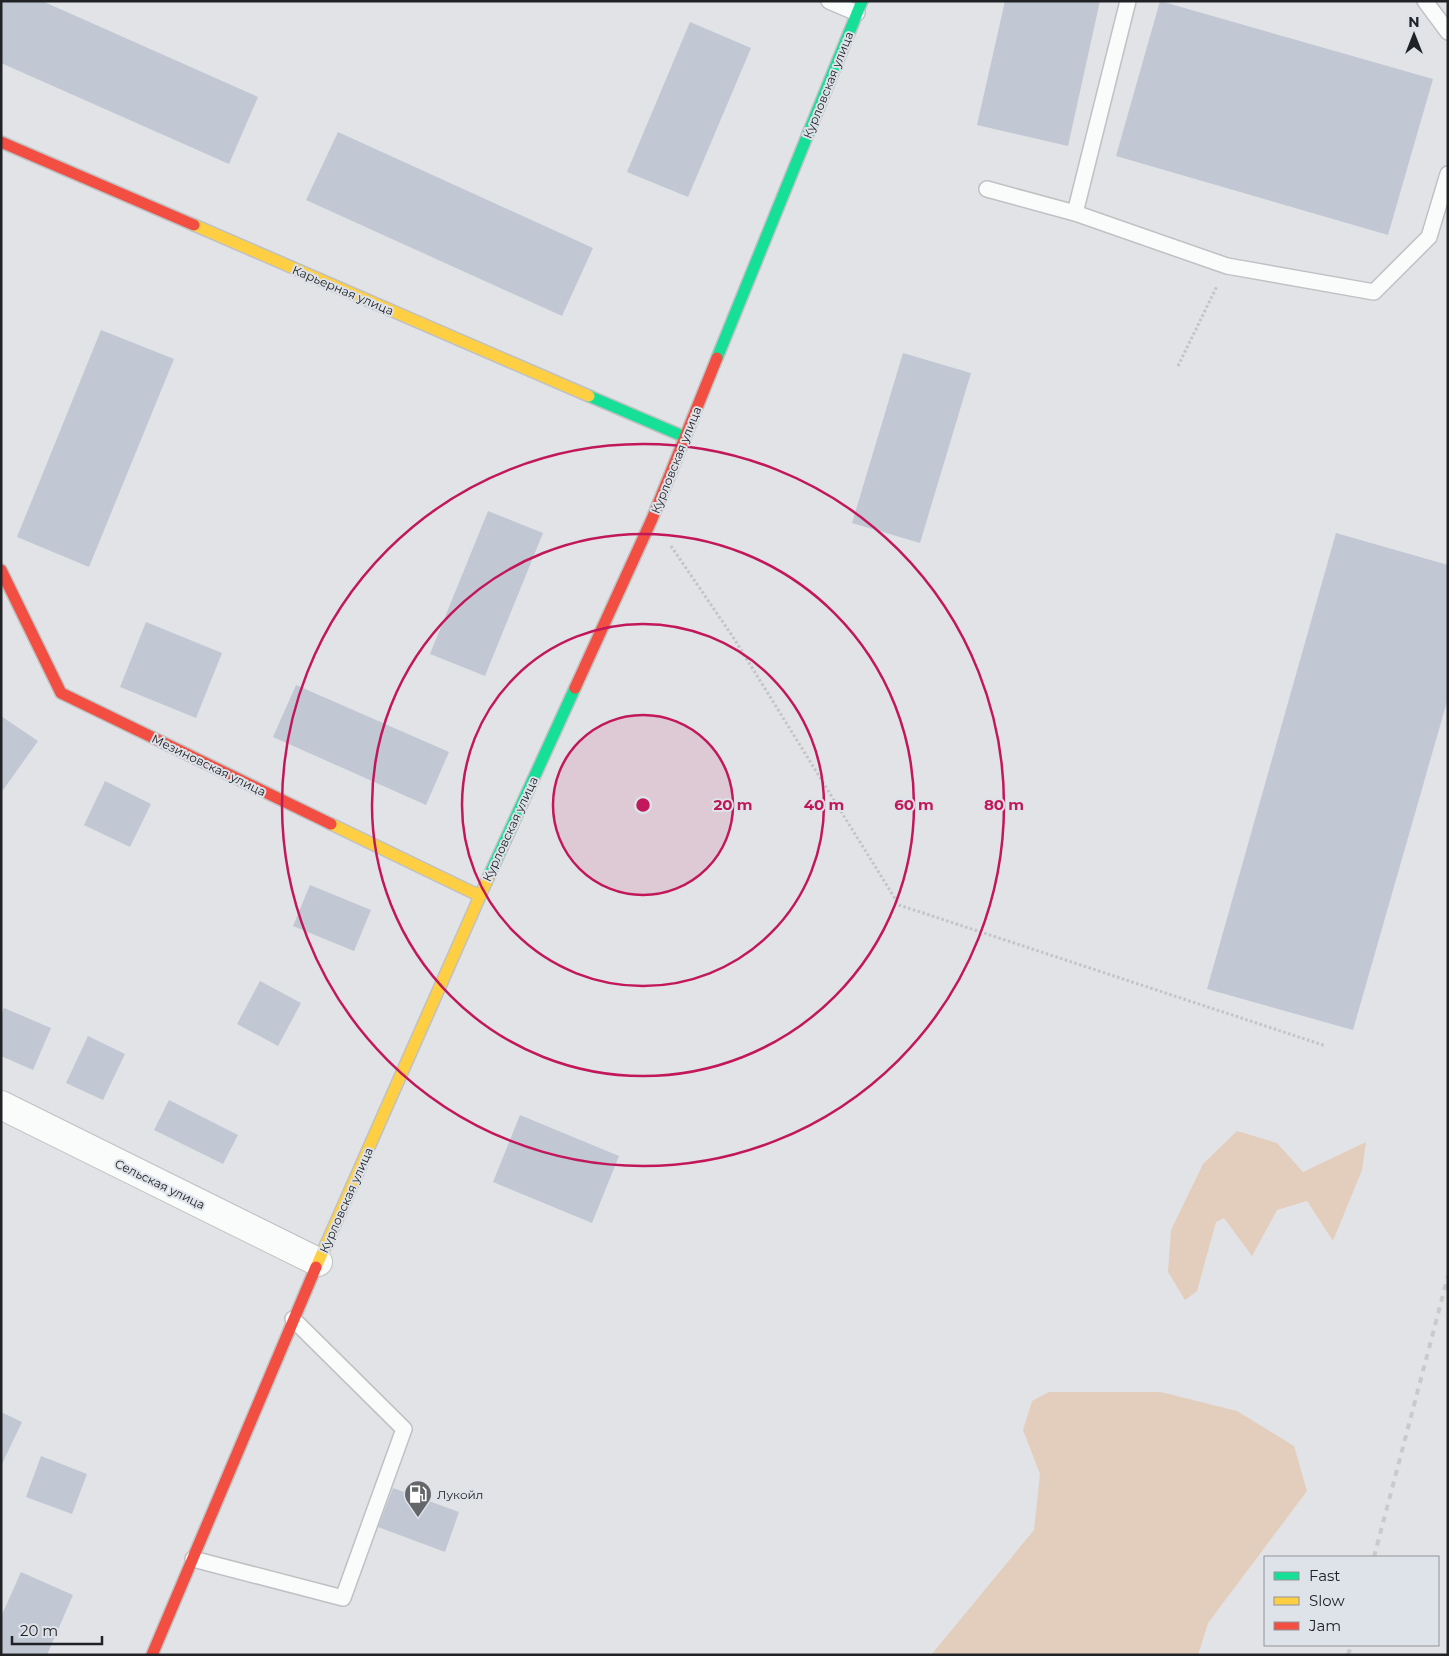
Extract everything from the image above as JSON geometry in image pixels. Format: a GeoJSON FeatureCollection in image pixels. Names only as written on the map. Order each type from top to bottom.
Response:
{"type":"FeatureCollection","features":[{"type":"Feature","properties":{"kind":"main road","name":"Курловская улица"},"geometry":{"type":"LineString","coordinates":[[152,1655],[318,1262],[480,896],[652,519],[859,7]]}},
{"type":"Feature","properties":{"kind":"main road","name":"Карьерная улица"},"geometry":{"type":"LineString","coordinates":[[1,142],[686,437]]}},
{"type":"Feature","properties":{"kind":"main road","name":"Мезиновская улица"},"geometry":{"type":"LineString","coordinates":[[1,570],[61,693],[480,896]]}},
{"type":"Feature","properties":{"kind":"street","name":"Сельская улица"},"geometry":{"type":"LineString","coordinates":[[1,1105],[318,1262]]}},
{"type":"Feature","properties":{"kind":"lane"},"geometry":{"type":"LineString","coordinates":[[830,1],[859,7]]}},
{"type":"Feature","properties":{"kind":"lane"},"geometry":{"type":"LineString","coordinates":[[1075,213],[1128,1]]}},
{"type":"Feature","properties":{"kind":"lane"},"geometry":{"type":"LineString","coordinates":[[1425,1],[1448,32]]}},
{"type":"Feature","properties":{"kind":"lane"},"geometry":{"type":"LineString","coordinates":[[987,189],[1075,213],[1227,266],[1374,292],[1429,237],[1448,174]]}},
{"type":"Feature","properties":{"kind":"lane"},"geometry":{"type":"LineString","coordinates":[[194,1559],[343,1598],[404,1429],[293,1319]]}},
{"type":"Feature","properties":{"kind":"path"},"geometry":{"type":"LineString","coordinates":[[1178,366],[1227,266]]}},
{"type":"Feature","properties":{"kind":"path"},"geometry":{"type":"LineString","coordinates":[[652,519],[733,637],[900,905],[1326,1046]]}},
{"type":"Feature","properties":{"kind":"shaded area"},"geometry":{"type":"Polygon","coordinates":[[[1237,1131],[1277,1143],[1303,1172],[1366,1142],[1362,1170],[1333,1241],[1307,1201],[1277,1210],[1252,1256],[1224,1218],[1216,1222],[1197,1291],[1185,1300],[1168,1272],[1171,1230],[1203,1164],[1237,1131]]]}},
{"type":"Feature","properties":{"kind":"shaded area"},"geometry":{"type":"Polygon","coordinates":[[[1049,1392],[1161,1392],[1237,1411],[1294,1446],[1307,1491],[1208,1623],[1198,1655],[931,1655],[1034,1530],[1040,1474],[1023,1430],[1032,1401],[1049,1392]]]}},
{"type":"Feature","properties":{"kind":"building"},"geometry":{"type":"Polygon","coordinates":[[[1,1],[42,1],[258,97],[229,164],[1,63],[1,1]]]}},
{"type":"Feature","properties":{"kind":"building"},"geometry":{"type":"Polygon","coordinates":[[[1005,1],[1100,1],[1068,146],[977,125],[1005,1]]]}},
{"type":"Feature","properties":{"kind":"building"},"geometry":{"type":"Polygon","coordinates":[[[1160,1],[1433,79],[1388,235],[1116,156],[1160,1]]]}},
{"type":"Feature","properties":{"kind":"building"},"geometry":{"type":"Polygon","coordinates":[[[690,22],[751,48],[688,197],[627,172],[690,22]]]}},
{"type":"Feature","properties":{"kind":"building"},"geometry":{"type":"Polygon","coordinates":[[[338,132],[593,248],[562,316],[306,200],[338,132]]]}},
{"type":"Feature","properties":{"kind":"building"},"geometry":{"type":"Polygon","coordinates":[[[101,330],[174,359],[89,567],[17,537],[101,330]]]}},
{"type":"Feature","properties":{"kind":"building"},"geometry":{"type":"Polygon","coordinates":[[[903,353],[971,373],[920,543],[852,523],[903,353]]]}},
{"type":"Feature","properties":{"kind":"building"},"geometry":{"type":"Polygon","coordinates":[[[488,511],[543,533],[485,676],[430,654],[488,511]]]}},
{"type":"Feature","properties":{"kind":"building"},"geometry":{"type":"Polygon","coordinates":[[[1336,533],[1448,565],[1448,698],[1353,1030],[1207,989],[1336,533]]]}},
{"type":"Feature","properties":{"kind":"building"},"geometry":{"type":"Polygon","coordinates":[[[146,622],[222,653],[196,718],[120,687],[146,622]]]}},
{"type":"Feature","properties":{"kind":"building"},"geometry":{"type":"Polygon","coordinates":[[[296,685],[449,752],[426,805],[273,737],[296,685]]]}},
{"type":"Feature","properties":{"kind":"building"},"geometry":{"type":"Polygon","coordinates":[[[1,716],[38,741],[3,790],[1,789],[1,716]]]}},
{"type":"Feature","properties":{"kind":"building"},"geometry":{"type":"Polygon","coordinates":[[[105,781],[151,804],[130,847],[84,825],[105,781]]]}},
{"type":"Feature","properties":{"kind":"building"},"geometry":{"type":"Polygon","coordinates":[[[310,885],[371,910],[354,951],[293,926],[310,885]]]}},
{"type":"Feature","properties":{"kind":"building"},"geometry":{"type":"Polygon","coordinates":[[[260,981],[301,1003],[278,1046],[237,1024],[260,981]]]}},
{"type":"Feature","properties":{"kind":"building"},"geometry":{"type":"Polygon","coordinates":[[[4,1008],[51,1028],[33,1070],[1,1056],[1,1015],[4,1008]]]}},
{"type":"Feature","properties":{"kind":"building"},"geometry":{"type":"Polygon","coordinates":[[[88,1036],[125,1054],[103,1100],[66,1083],[88,1036]]]}},
{"type":"Feature","properties":{"kind":"building"},"geometry":{"type":"Polygon","coordinates":[[[169,1100],[238,1135],[223,1164],[154,1130],[169,1100]]]}},
{"type":"Feature","properties":{"kind":"building"},"geometry":{"type":"Polygon","coordinates":[[[520,1115],[619,1156],[592,1223],[493,1182],[520,1115]]]}},
{"type":"Feature","properties":{"kind":"building"},"geometry":{"type":"Polygon","coordinates":[[[1,1412],[22,1422],[1,1466],[1,1412]]]}},
{"type":"Feature","properties":{"kind":"building"},"geometry":{"type":"Polygon","coordinates":[[[41,1456],[87,1474],[72,1514],[26,1497],[41,1456]]]}},
{"type":"Feature","properties":{"kind":"building"},"geometry":{"type":"Polygon","coordinates":[[[393,1488],[459,1512],[445,1552],[378,1527],[393,1488]]]}},
{"type":"Feature","properties":{"kind":"building"},"geometry":{"type":"Polygon","coordinates":[[[21,1572],[73,1595],[47,1655],[1,1655],[1,1617],[21,1572]]]}},
{"type":"Feature","properties":{"kind":"railway"},"geometry":{"type":"LineString","coordinates":[[1374,1556],[1448,1276]]}},
{"type":"Feature","properties":{"kind":"railway"},"geometry":{"type":"LineString","coordinates":[[1348,1655],[1351,1646]]}},
{"type":"Feature","properties":{"kind":"traffic: fast"},"geometry":{"type":"LineString","coordinates":[[717,358],[862,1]]}},
{"type":"Feature","properties":{"kind":"traffic: fast"},"geometry":{"type":"LineString","coordinates":[[589,396],[685,437]]}},
{"type":"Feature","properties":{"kind":"traffic: fast"},"geometry":{"type":"LineString","coordinates":[[488,878],[575,688]]}},
{"type":"Feature","properties":{"kind":"traffic: slow"},"geometry":{"type":"LineString","coordinates":[[194,225],[589,396]]}},
{"type":"Feature","properties":{"kind":"traffic: slow"},"geometry":{"type":"LineString","coordinates":[[331,824],[480,896]]}},
{"type":"Feature","properties":{"kind":"traffic: slow"},"geometry":{"type":"LineString","coordinates":[[316,1267],[488,878]]}},
{"type":"Feature","properties":{"kind":"traffic: jam"},"geometry":{"type":"LineString","coordinates":[[1,142],[194,225]]}},
{"type":"Feature","properties":{"kind":"traffic: jam"},"geometry":{"type":"LineString","coordinates":[[575,688],[652,519],[717,358]]}},
{"type":"Feature","properties":{"kind":"traffic: jam"},"geometry":{"type":"LineString","coordinates":[[1,570],[61,693],[331,824]]}},
{"type":"Feature","properties":{"kind":"traffic: jam"},"geometry":{"type":"LineString","coordinates":[[152,1655],[316,1267]]}},
{"type":"Feature","properties":{"kind":"place","name":"Лукойл"},"geometry":{"type":"Point","coordinates":[418,1518]}}]}
